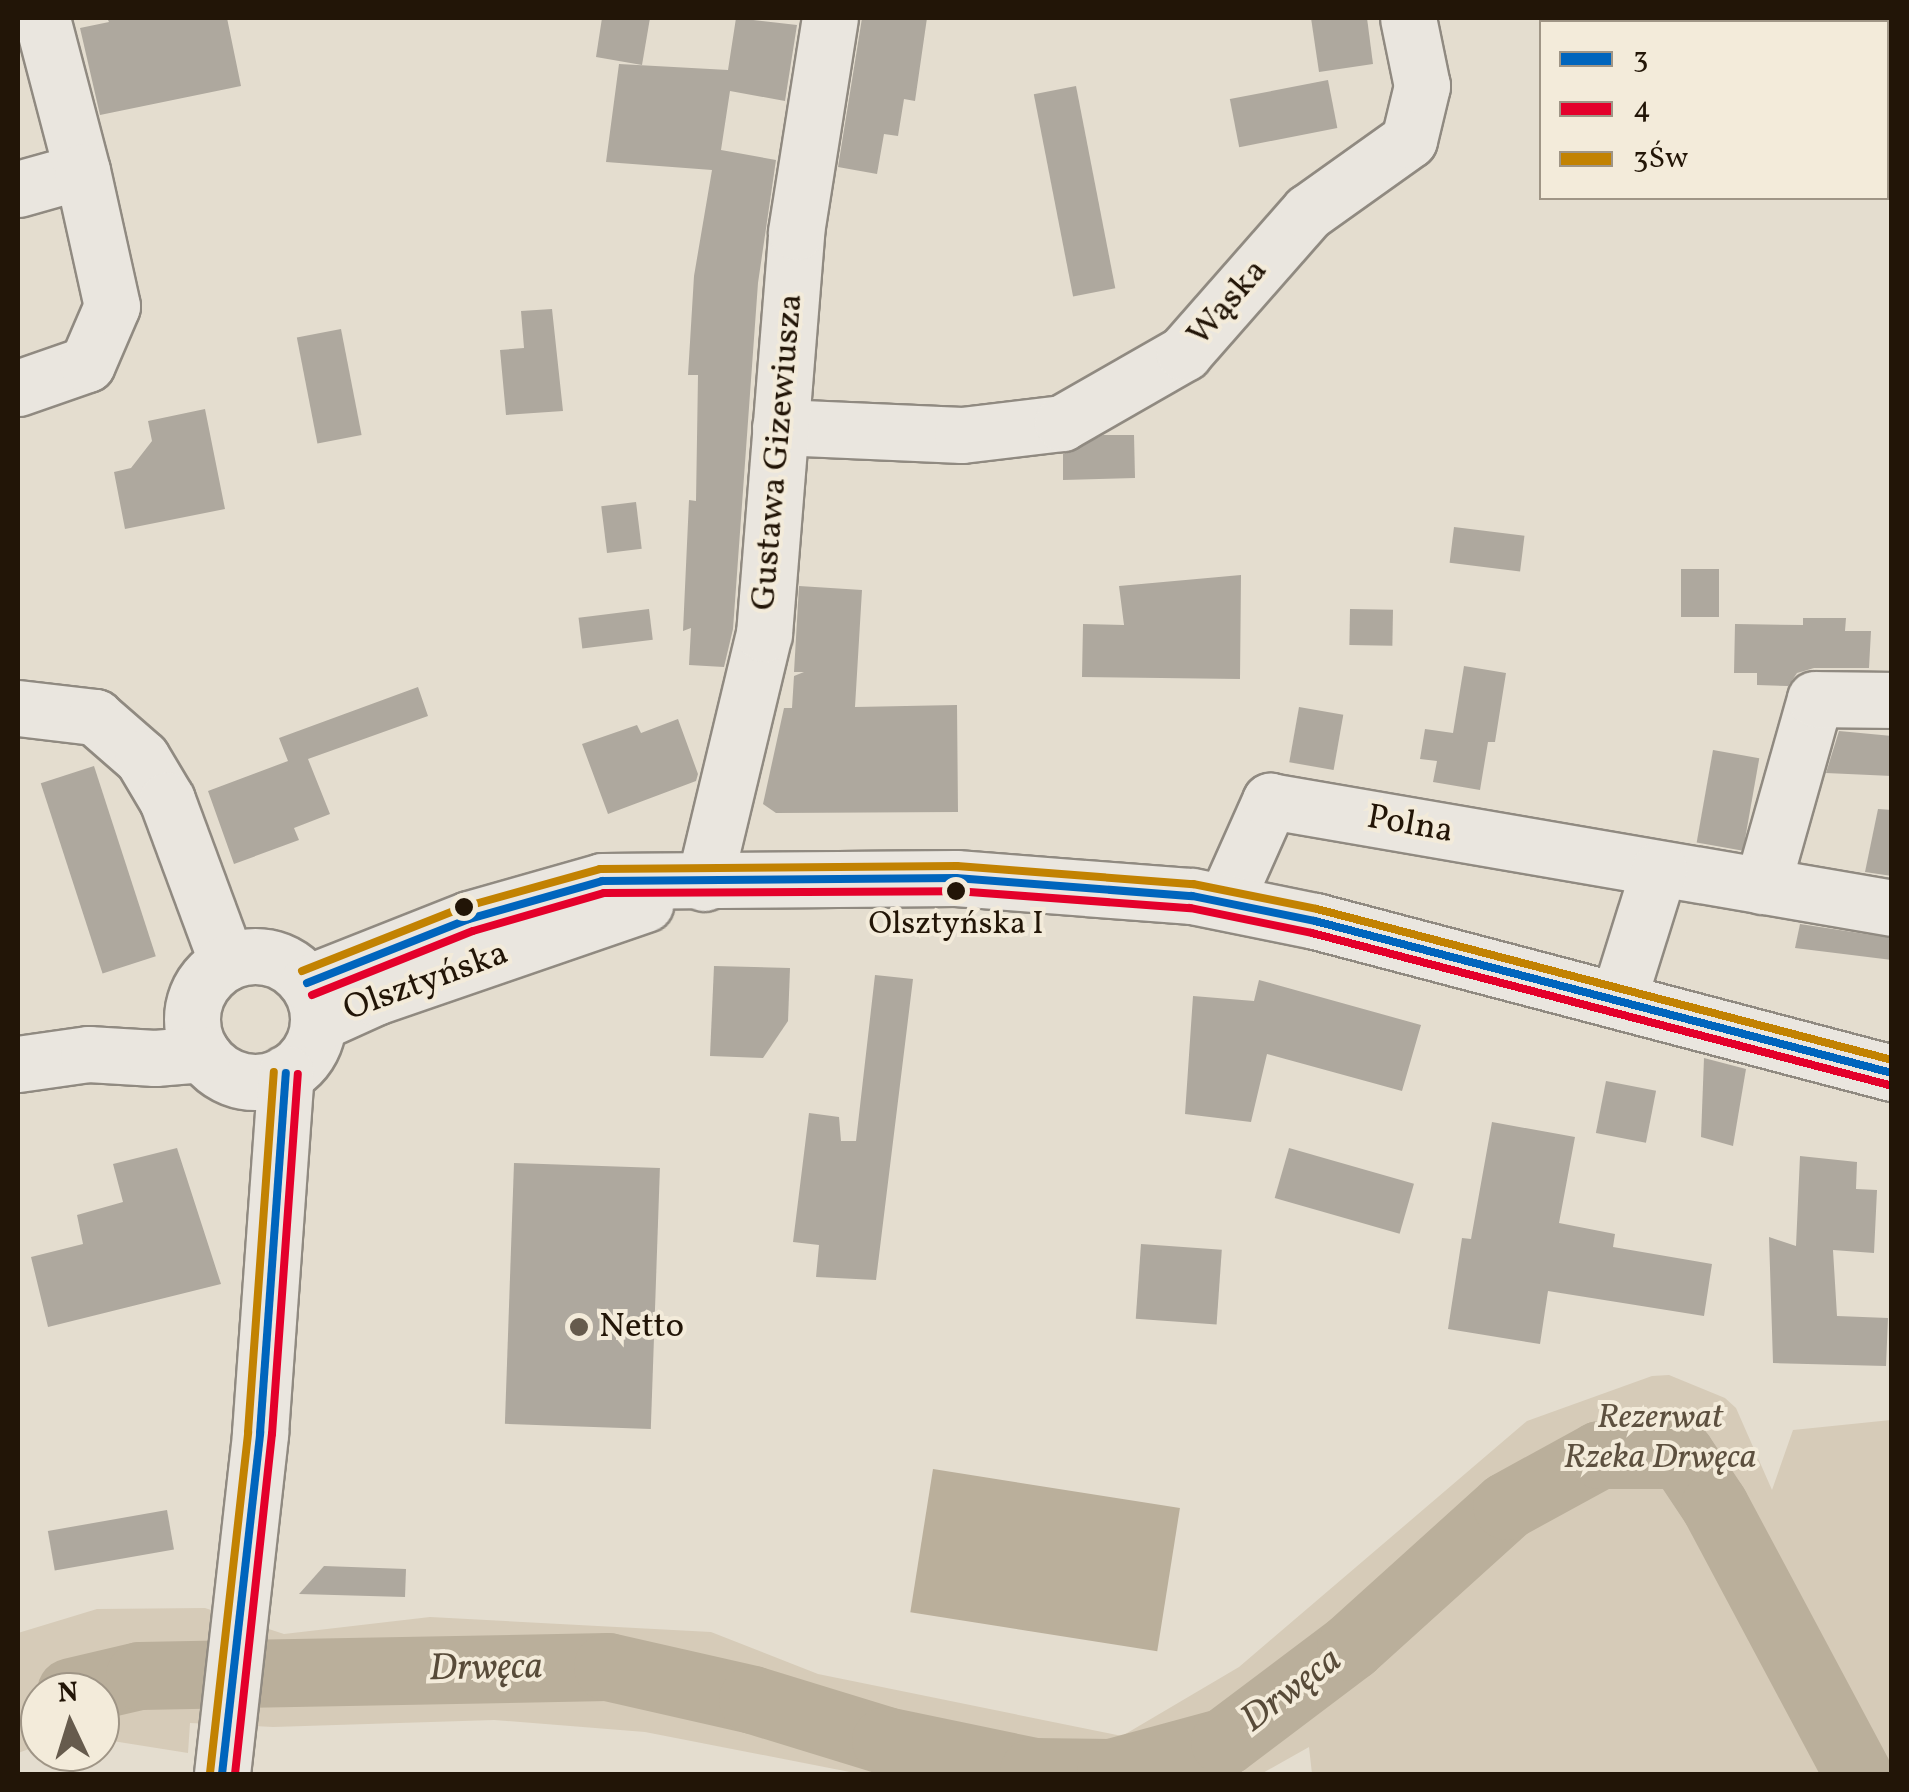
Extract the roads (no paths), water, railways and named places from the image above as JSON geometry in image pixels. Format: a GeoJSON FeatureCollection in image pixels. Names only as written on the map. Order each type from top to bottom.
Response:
{"type":"FeatureCollection","features":[{"type":"Feature","properties":{"kind":"street"},"geometry":{"type":"LineString","coordinates":[[18,388],[87,364],[112,306],[42,18]]}},
{"type":"Feature","properties":{"kind":"street","name":"Gustawa Gizewiusza"},"geometry":{"type":"LineString","coordinates":[[704,883],[764,634],[796,232],[830,18]]}},
{"type":"Feature","properties":{"kind":"street","name":"Wąska"},"geometry":{"type":"LineString","coordinates":[[780,428],[962,436],[1062,423],[1184,354],[1308,212],[1409,140],[1422,86],[1408,18]]}},
{"type":"Feature","properties":{"kind":"street"},"geometry":{"type":"LineString","coordinates":[[18,188],[82,171]]}},
{"type":"Feature","properties":{"kind":"street"},"geometry":{"type":"LineString","coordinates":[[1762,886],[1815,699],[1892,700]]}},
{"type":"Feature","properties":{"kind":"street"},"geometry":{"type":"LineString","coordinates":[[18,708],[94,717],[142,758],[167,800],[228,962]]}},
{"type":"Feature","properties":{"kind":"street","name":"Polna"},"geometry":{"type":"LineString","coordinates":[[1225,902],[1270,801],[1892,908]]}},
{"type":"Feature","properties":{"kind":"street"},"geometry":{"type":"LineString","coordinates":[[1618,1000],[1659,869]]}},
{"type":"Feature","properties":{"kind":"street","name":"Olsztyńska"},"geometry":{"type":"LineString","coordinates":[[312,1003],[469,919],[602,881],[704,883],[797,876],[956,878],[1120,889],[1225,902],[1316,921],[1892,1073]]}},
{"type":"Feature","properties":{"kind":"street"},"geometry":{"type":"LineString","coordinates":[[18,1064],[88,1054],[155,1058],[232,1055],[309,1051],[312,1003],[280,960],[262,956],[228,962],[201,986],[232,1055],[287,1108],[273,1214],[260,1433],[225,1748]]}},
{"type":"Feature","properties":{"kind":"waterway","name":"Drwęca"},"geometry":{"type":"LineString","coordinates":[[120,1681],[140,1676],[608,1667],[753,1700],[886,1741],[1034,1772],[1111,1773],[1225,1742],[1351,1647],[1507,1506],[1600,1455],[1681,1455],[1715,1506],[1858,1774]]}},
{"type":"Feature","properties":{"kind":"place","name":"Olsztyńska I"},"geometry":{"type":"Point","coordinates":[956,891]}},
{"type":"Feature","properties":{"kind":"place","name":"Netto"},"geometry":{"type":"Point","coordinates":[579,1327]}},
{"type":"Feature","properties":{"kind":"park label","name":"Rezerwat Rzeka Drwęca"},"geometry":{"type":"Point","coordinates":[1660,1438]}}]}
